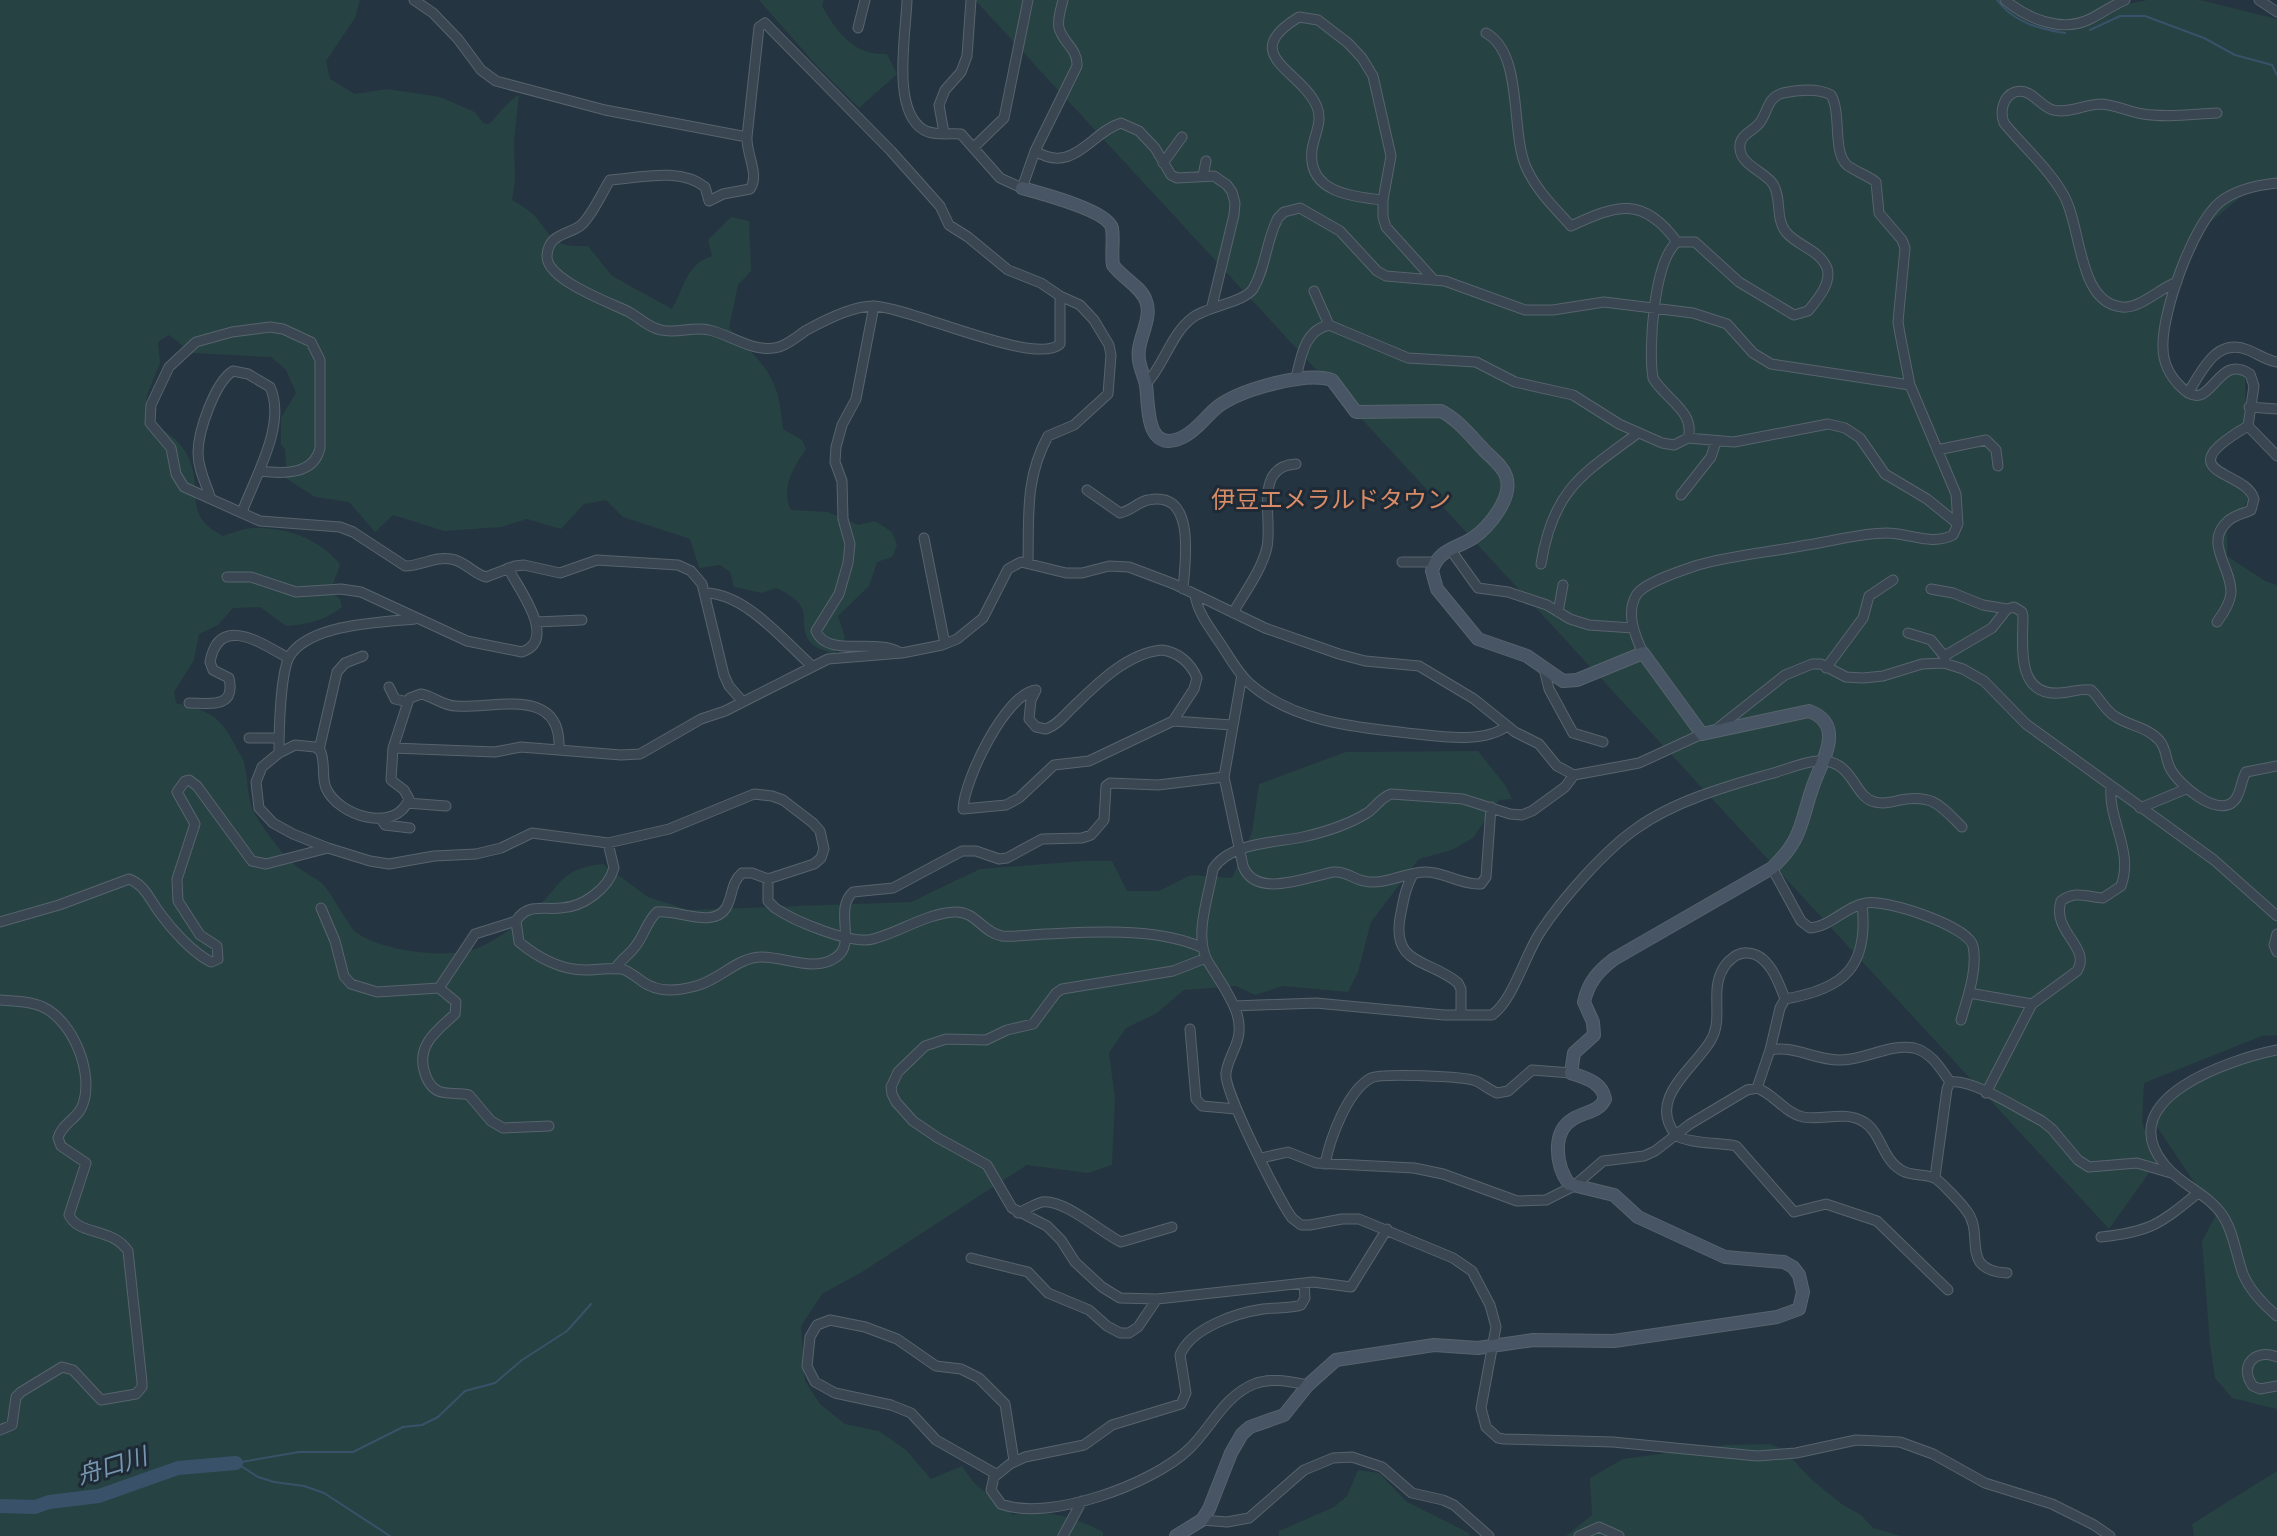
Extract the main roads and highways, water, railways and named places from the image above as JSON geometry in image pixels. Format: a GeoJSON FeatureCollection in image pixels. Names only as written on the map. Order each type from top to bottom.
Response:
{"type":"FeatureCollection","features":[{"type":"Feature","properties":{"kind":"waterway"},"geometry":{"type":"LineString","coordinates":[[1997,0],[2003,8],[2027,23],[2065,33]]}},
{"type":"Feature","properties":{"kind":"waterway"},"geometry":{"type":"LineString","coordinates":[[2090,30],[2120,16],[2145,16],[2204,38],[2235,55],[2272,65],[2277,75]]}},
{"type":"Feature","properties":{"kind":"waterway"},"geometry":{"type":"LineString","coordinates":[[236,1463],[299,1452],[353,1452],[403,1427],[422,1425],[438,1417],[465,1391],[495,1383],[522,1360],[567,1331],[591,1304]]}},
{"type":"Feature","properties":{"kind":"waterway","name":"舟口川"},"geometry":{"type":"LineString","coordinates":[[0,1506],[35,1507],[49,1502],[99,1496],[178,1468],[236,1463]]}},
{"type":"Feature","properties":{"kind":"waterway"},"geometry":{"type":"LineString","coordinates":[[238,1464],[258,1477],[324,1493],[390,1536]]}},
{"type":"Feature","properties":{"kind":"district","name":"伊豆エメラルドタウン"},"geometry":{"type":"Point","coordinates":[1331,500]}}]}
